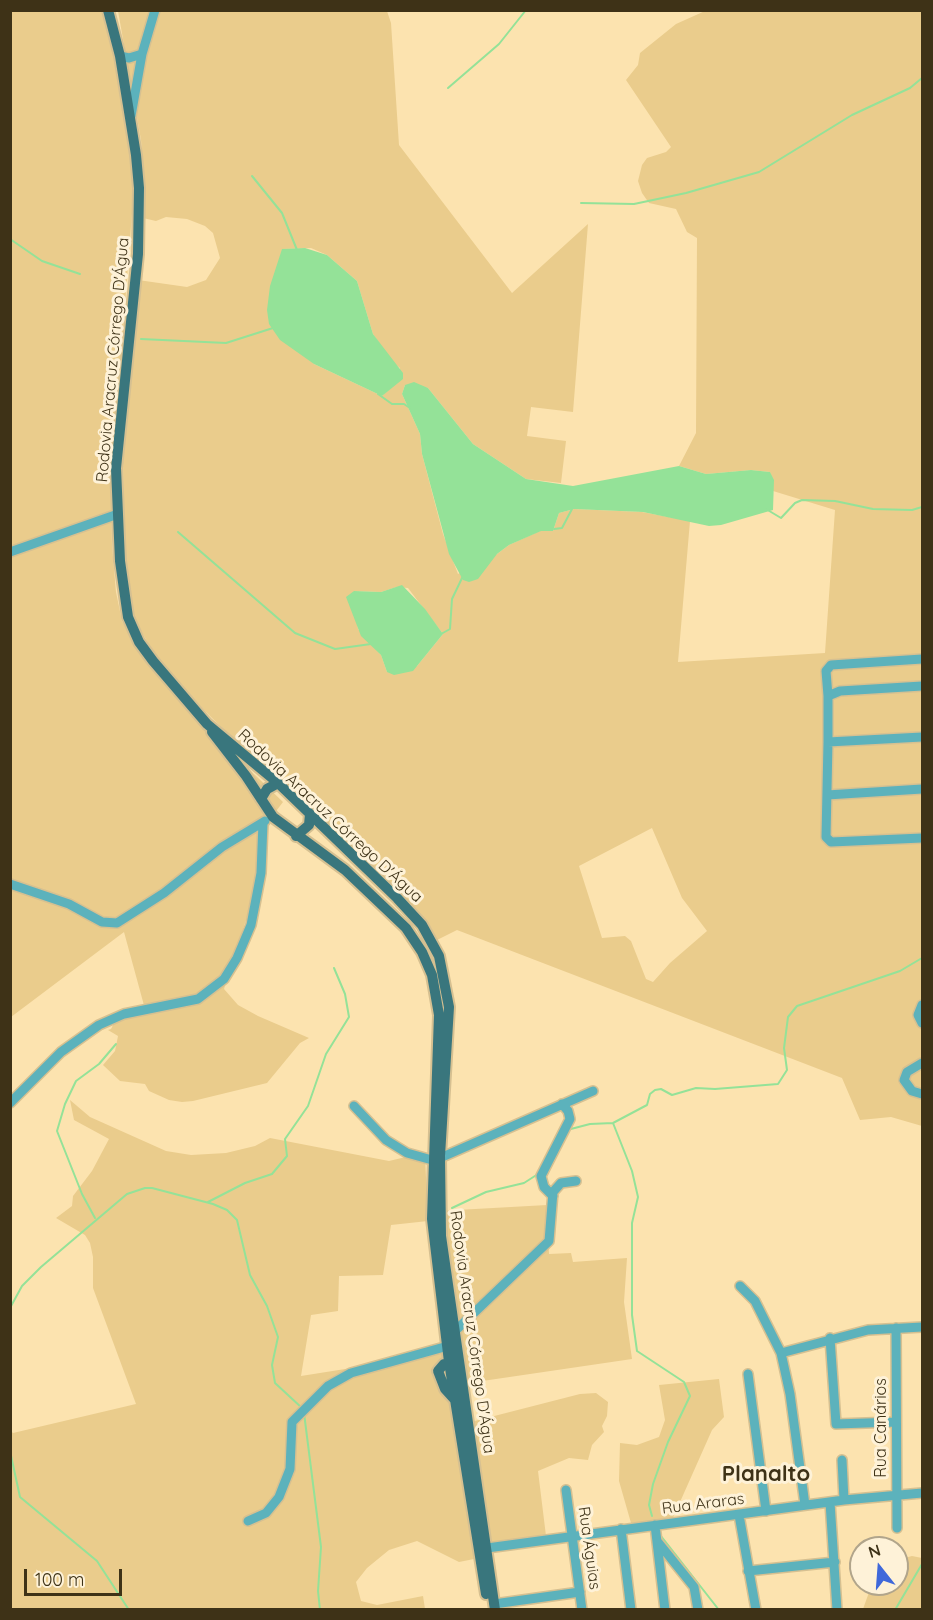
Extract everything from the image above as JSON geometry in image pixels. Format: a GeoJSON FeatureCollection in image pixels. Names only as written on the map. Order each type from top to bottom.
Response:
{"type":"FeatureCollection","features":[{"type":"Feature","properties":{"kind":"main road","name":"Rodovia Aracruz Córrego D'Água"},"geometry":{"type":"LineString","coordinates":[[108,10],[120,56],[139,188],[138,254],[116,468],[122,590],[128,617],[139,642],[207,724],[261,799],[268,820],[296,836],[345,870],[398,920],[417,943],[427,962],[435,988],[439,1015],[436,1159],[440,1227],[454,1332],[454,1362],[487,1548],[492,1608]]}},
{"type":"Feature","properties":{"kind":"main road","name":"Rodovia Aracruz Córrego D'Água"},"geometry":{"type":"LineString","coordinates":[[207,724],[278,783],[416,917],[440,956],[449,1007],[432,1219],[448,1346],[454,1362]]}},
{"type":"Feature","properties":{"kind":"main road"},"geometry":{"type":"LineString","coordinates":[[261,799],[267,789],[278,783]]}},
{"type":"Feature","properties":{"kind":"main road"},"geometry":{"type":"LineString","coordinates":[[296,836],[309,825],[310,814]]}},
{"type":"Feature","properties":{"kind":"main road","name":"Rodovia Aracruz Córrego D'Água"},"geometry":{"type":"LineString","coordinates":[[454,1362],[440,1367],[438,1376],[445,1389],[455,1400],[492,1608]]}},
{"type":"Feature","properties":{"kind":"street"},"geometry":{"type":"LineString","coordinates":[[130,120],[142,54],[155,11]]}},
{"type":"Feature","properties":{"kind":"street"},"geometry":{"type":"LineString","coordinates":[[120,56],[129,58],[142,54]]}},
{"type":"Feature","properties":{"kind":"street"},"geometry":{"type":"LineString","coordinates":[[10,552],[118,514]]}},
{"type":"Feature","properties":{"kind":"street"},"geometry":{"type":"LineString","coordinates":[[922,659],[831,664],[826,671],[828,696],[826,837],[831,842],[922,838]]}},
{"type":"Feature","properties":{"kind":"street"},"geometry":{"type":"LineString","coordinates":[[828,696],[840,691],[922,686]]}},
{"type":"Feature","properties":{"kind":"street"},"geometry":{"type":"LineString","coordinates":[[828,742],[922,736]]}},
{"type":"Feature","properties":{"kind":"street"},"geometry":{"type":"LineString","coordinates":[[827,795],[922,789]]}},
{"type":"Feature","properties":{"kind":"street"},"geometry":{"type":"LineString","coordinates":[[10,884],[69,903],[102,922],[117,923],[164,893],[222,847],[268,820]]}},
{"type":"Feature","properties":{"kind":"street"},"geometry":{"type":"LineString","coordinates":[[10,1103],[61,1052],[99,1025],[124,1014],[198,999],[224,979],[237,958],[251,925],[268,820]]}},
{"type":"Feature","properties":{"kind":"street"},"geometry":{"type":"LineString","coordinates":[[922,1005],[918,1015],[922,1023]]}},
{"type":"Feature","properties":{"kind":"street"},"geometry":{"type":"LineString","coordinates":[[922,1063],[908,1072],[904,1080],[912,1091],[922,1094]]}},
{"type":"Feature","properties":{"kind":"street"},"geometry":{"type":"LineString","coordinates":[[354,1106],[386,1140],[407,1153],[436,1159],[593,1091]]}},
{"type":"Feature","properties":{"kind":"street"},"geometry":{"type":"LineString","coordinates":[[553,1196],[544,1186],[542,1176],[546,1163],[567,1129],[569,1114],[562,1104]]}},
{"type":"Feature","properties":{"kind":"street"},"geometry":{"type":"LineString","coordinates":[[454,1332],[549,1241],[553,1196],[558,1185],[576,1181]]}},
{"type":"Feature","properties":{"kind":"street"},"geometry":{"type":"LineString","coordinates":[[740,1286],[755,1301],[781,1353],[790,1394],[805,1505]]}},
{"type":"Feature","properties":{"kind":"street","name":"Rua Canários"},"geometry":{"type":"LineString","coordinates":[[896,1328],[897,1528]]}},
{"type":"Feature","properties":{"kind":"street"},"geometry":{"type":"LineString","coordinates":[[781,1353],[830,1338],[868,1330],[922,1328]]}},
{"type":"Feature","properties":{"kind":"street"},"geometry":{"type":"LineString","coordinates":[[830,1338],[836,1424],[896,1422]]}},
{"type":"Feature","properties":{"kind":"street"},"geometry":{"type":"LineString","coordinates":[[248,1521],[266,1513],[279,1497],[290,1469],[292,1422],[328,1386],[351,1373],[448,1346]]}},
{"type":"Feature","properties":{"kind":"street"},"geometry":{"type":"LineString","coordinates":[[748,1374],[766,1511]]}},
{"type":"Feature","properties":{"kind":"street"},"geometry":{"type":"LineString","coordinates":[[842,1460],[844,1500]]}},
{"type":"Feature","properties":{"kind":"street","name":"Rua Águias"},"geometry":{"type":"LineString","coordinates":[[566,1490],[582,1610]]}},
{"type":"Feature","properties":{"kind":"street","name":"Rua Araras"},"geometry":{"type":"LineString","coordinates":[[487,1548],[897,1493],[922,1493]]}},
{"type":"Feature","properties":{"kind":"street"},"geometry":{"type":"LineString","coordinates":[[830,1502],[837,1610]]}},
{"type":"Feature","properties":{"kind":"street"},"geometry":{"type":"LineString","coordinates":[[739,1515],[756,1610]]}},
{"type":"Feature","properties":{"kind":"street"},"geometry":{"type":"LineString","coordinates":[[655,1525],[665,1610]]}},
{"type":"Feature","properties":{"kind":"street"},"geometry":{"type":"LineString","coordinates":[[621,1529],[631,1610]]}},
{"type":"Feature","properties":{"kind":"street"},"geometry":{"type":"LineString","coordinates":[[657,1541],[694,1587],[698,1610]]}},
{"type":"Feature","properties":{"kind":"street"},"geometry":{"type":"LineString","coordinates":[[748,1571],[835,1562]]}},
{"type":"Feature","properties":{"kind":"street"},"geometry":{"type":"LineString","coordinates":[[492,1608],[531,1598],[580,1592]]}},
{"type":"Feature","properties":{"kind":"street"},"geometry":{"type":"LineString","coordinates":[[531,1598],[532,1610]]}},
{"type":"Feature","properties":{"kind":"shaded area"},"geometry":{"type":"Polygon","coordinates":[[[11,11],[105,11],[119,73],[134,187],[111,487],[112,546],[116,592],[122,621],[147,664],[198,720],[283,802],[267,823],[261,873],[224,989],[238,1005],[309,1038],[300,1043],[267,1083],[193,1101],[169,1100],[149,1091],[145,1084],[120,1081],[103,1065],[115,1051],[118,1036],[108,1030],[111,1029],[118,1015],[145,1009],[124,932],[11,1017],[11,11]]]}},
{"type":"Feature","properties":{"kind":"shaded area"},"geometry":{"type":"Polygon","coordinates":[[[118,11],[387,11],[391,23],[399,145],[512,293],[588,224],[573,412],[531,407],[527,436],[566,441],[561,483],[526,479],[473,444],[428,388],[405,385],[402,394],[420,434],[422,454],[443,534],[458,574],[497,554],[509,545],[542,530],[553,531],[559,513],[574,509],[642,512],[690,521],[678,662],[825,653],[835,510],[773,491],[770,472],[751,470],[706,474],[679,466],[696,433],[697,238],[687,232],[676,209],[649,203],[642,193],[638,181],[642,165],[647,158],[666,152],[671,147],[626,80],[638,65],[640,53],[676,24],[705,11],[922,11],[922,1126],[891,1117],[860,1120],[842,1078],[457,930],[435,941],[202,708],[156,657],[133,617],[124,558],[123,462],[138,280],[187,287],[206,280],[220,258],[213,233],[205,226],[187,219],[166,217],[156,221],[143,218],[145,187],[141,140],[118,11]],[[311,248],[283,249],[269,298],[314,364],[382,396],[397,382],[400,368],[391,361],[373,334],[357,281],[327,255],[311,248]],[[397,587],[381,592],[354,591],[358,629],[381,655],[387,672],[417,666],[443,634],[408,588],[397,587]],[[652,828],[579,866],[602,938],[625,936],[631,941],[646,979],[653,982],[670,963],[707,931],[682,898],[652,828]]]}},
{"type":"Feature","properties":{"kind":"shaded area"},"geometry":{"type":"Polygon","coordinates":[[[305,248],[327,255],[357,281],[373,334],[403,373],[403,379],[382,396],[314,364],[280,340],[269,324],[267,310],[270,286],[282,249],[305,248]]]}},
{"type":"Feature","properties":{"kind":"shaded area"},"geometry":{"type":"Polygon","coordinates":[[[414,382],[428,388],[473,444],[526,479],[573,486],[679,466],[706,474],[751,470],[770,472],[774,480],[773,510],[721,525],[709,526],[643,512],[574,509],[559,513],[553,531],[541,531],[509,545],[497,554],[478,579],[469,582],[463,580],[449,554],[422,454],[420,434],[402,394],[405,385],[414,382]]]}},
{"type":"Feature","properties":{"kind":"shaded area"},"geometry":{"type":"Polygon","coordinates":[[[402,585],[425,609],[443,634],[413,671],[394,675],[387,672],[381,655],[361,636],[346,597],[354,591],[381,592],[402,585]]]}},
{"type":"Feature","properties":{"kind":"shaded area"},"geometry":{"type":"Polygon","coordinates":[[[70,1100],[90,1117],[166,1151],[191,1155],[226,1153],[255,1146],[270,1138],[389,1161],[414,1155],[425,1156],[428,1221],[391,1225],[383,1275],[339,1276],[338,1311],[311,1315],[301,1376],[446,1353],[474,1559],[459,1562],[417,1541],[389,1550],[367,1568],[356,1582],[361,1601],[377,1605],[423,1596],[425,1609],[11,1609],[10,1430],[13,1433],[136,1404],[93,1288],[93,1257],[90,1243],[85,1235],[56,1218],[72,1206],[73,1196],[92,1171],[109,1139],[74,1120],[70,1100]]]}},
{"type":"Feature","properties":{"kind":"shaded area"},"geometry":{"type":"Polygon","coordinates":[[[547,1205],[549,1254],[571,1253],[573,1262],[627,1258],[624,1302],[632,1359],[462,1384],[439,1211],[547,1205]]]}},
{"type":"Feature","properties":{"kind":"shaded area"},"geometry":{"type":"Polygon","coordinates":[[[719,1379],[724,1417],[712,1430],[672,1520],[631,1523],[619,1481],[620,1443],[637,1445],[659,1437],[665,1420],[659,1385],[719,1379]]]}},
{"type":"Feature","properties":{"kind":"shaded area"},"geometry":{"type":"Polygon","coordinates":[[[596,1393],[608,1402],[607,1416],[602,1426],[604,1432],[592,1445],[588,1460],[569,1458],[538,1471],[546,1536],[484,1547],[467,1423],[580,1394],[596,1393]]]}},
{"type":"Feature","properties":{"kind":"shaded area"},"geometry":{"type":"Polygon","coordinates":[[[909,1557],[922,1558],[922,1609],[863,1609],[868,1596],[909,1596],[909,1557]]]}},
{"type":"Feature","properties":{"kind":"waterway"},"geometry":{"type":"LineString","coordinates":[[448,88],[499,44],[526,10]]}},
{"type":"Feature","properties":{"kind":"waterway"},"geometry":{"type":"LineString","coordinates":[[581,203],[634,204],[686,193],[759,172],[852,115],[910,88],[922,78]]}},
{"type":"Feature","properties":{"kind":"waterway"},"geometry":{"type":"LineString","coordinates":[[252,176],[282,213],[297,250]]}},
{"type":"Feature","properties":{"kind":"waterway"},"geometry":{"type":"LineString","coordinates":[[10,239],[42,261],[80,274]]}},
{"type":"Feature","properties":{"kind":"waterway"},"geometry":{"type":"LineString","coordinates":[[141,339],[226,343],[273,328]]}},
{"type":"Feature","properties":{"kind":"waterway"},"geometry":{"type":"LineString","coordinates":[[378,394],[392,404],[404,404],[410,408]]}},
{"type":"Feature","properties":{"kind":"waterway"},"geometry":{"type":"LineString","coordinates":[[766,509],[781,518],[795,503],[802,500],[835,501],[873,509],[912,510],[922,507]]}},
{"type":"Feature","properties":{"kind":"waterway"},"geometry":{"type":"LineString","coordinates":[[554,529],[562,528],[572,509]]}},
{"type":"Feature","properties":{"kind":"waterway"},"geometry":{"type":"LineString","coordinates":[[178,532],[295,633],[335,649],[371,644]]}},
{"type":"Feature","properties":{"kind":"waterway"},"geometry":{"type":"LineString","coordinates":[[441,634],[450,629],[452,599],[463,576]]}},
{"type":"Feature","properties":{"kind":"waterway"},"geometry":{"type":"LineString","coordinates":[[567,1130],[590,1124],[613,1123],[647,1105],[650,1094],[655,1090],[661,1089],[672,1095],[696,1088],[715,1089],[778,1084],[787,1070],[784,1048],[788,1017],[797,1006],[900,971],[922,958]]}},
{"type":"Feature","properties":{"kind":"waterway"},"geometry":{"type":"LineString","coordinates":[[208,1202],[245,1183],[272,1174],[287,1156],[285,1139],[308,1106],[326,1054],[349,1017],[345,994],[334,968]]}},
{"type":"Feature","properties":{"kind":"waterway"},"geometry":{"type":"LineString","coordinates":[[95,1218],[82,1194],[57,1131],[65,1104],[76,1081],[99,1064],[116,1044]]}},
{"type":"Feature","properties":{"kind":"waterway"},"geometry":{"type":"LineString","coordinates":[[613,1123],[632,1171],[638,1197],[632,1223],[632,1315],[637,1351],[684,1382],[690,1396],[668,1442],[653,1484],[649,1505],[652,1516]]}},
{"type":"Feature","properties":{"kind":"waterway"},"geometry":{"type":"LineString","coordinates":[[552,1145],[559,1133]]}},
{"type":"Feature","properties":{"kind":"waterway"},"geometry":{"type":"LineString","coordinates":[[452,1208],[486,1192],[524,1183],[538,1174]]}},
{"type":"Feature","properties":{"kind":"waterway"},"geometry":{"type":"LineString","coordinates":[[10,1308],[22,1286],[41,1267],[127,1194],[152,1188],[213,1204],[227,1210],[237,1220],[250,1275],[267,1306],[278,1337],[272,1365],[275,1383],[302,1408]]}},
{"type":"Feature","properties":{"kind":"waterway"},"geometry":{"type":"LineString","coordinates":[[304,1413],[321,1547],[318,1591],[320,1610]]}},
{"type":"Feature","properties":{"kind":"waterway"},"geometry":{"type":"LineString","coordinates":[[10,1451],[20,1497],[97,1561],[129,1610]]}},
{"type":"Feature","properties":{"kind":"waterway"},"geometry":{"type":"LineString","coordinates":[[661,1536],[719,1610]]}},
{"type":"Feature","properties":{"kind":"waterway"},"geometry":{"type":"LineString","coordinates":[[895,1610],[922,1564]]}},
{"type":"Feature","properties":{"kind":"district","name":"Planalto"},"geometry":{"type":"Point","coordinates":[766,1474]}}]}
